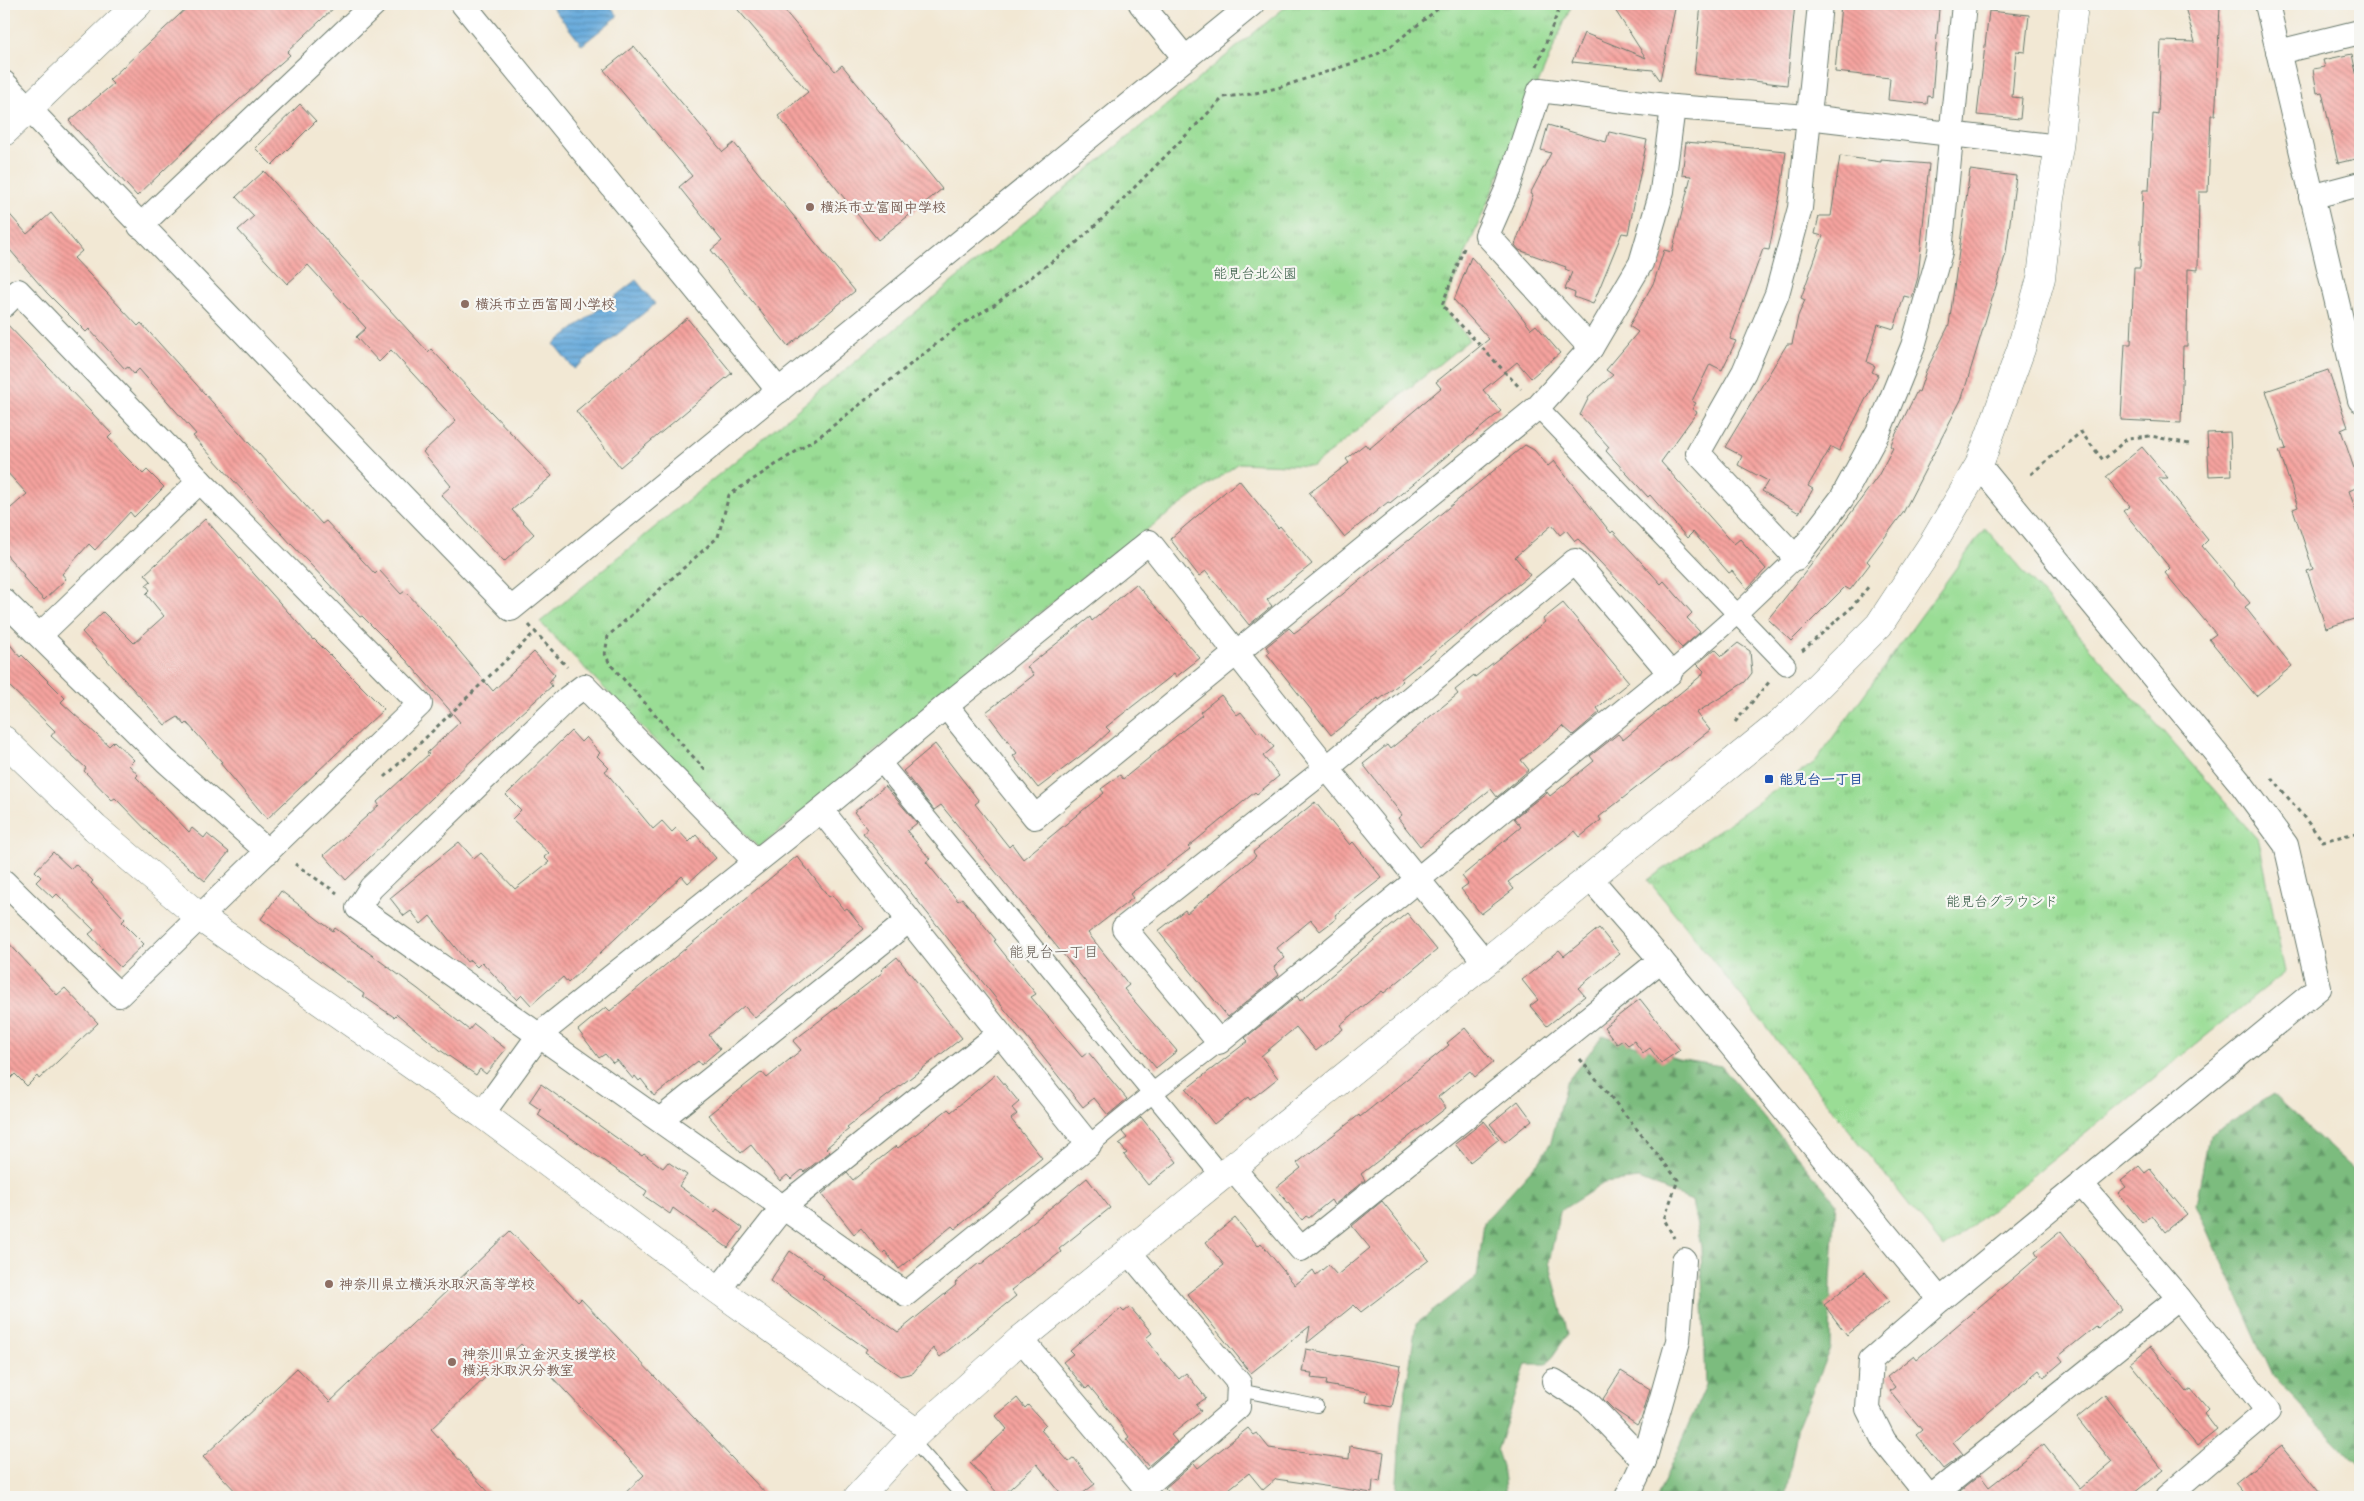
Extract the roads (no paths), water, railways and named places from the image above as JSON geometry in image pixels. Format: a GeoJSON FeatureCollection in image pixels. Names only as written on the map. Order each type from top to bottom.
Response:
{"type":"FeatureCollection","features":[{"type":"Feature","properties":{"kind":"street"},"geometry":{"type":"LineString","coordinates":[[4,132],[138,4]]}},
{"type":"Feature","properties":{"kind":"street"},"geometry":{"type":"LineString","coordinates":[[140,226],[374,4]]}},
{"type":"Feature","properties":{"kind":"street"},"geometry":{"type":"LineString","coordinates":[[462,4],[779,391]]}},
{"type":"Feature","properties":{"kind":"street"},"geometry":{"type":"LineString","coordinates":[[1141,4],[1185,58]]}},
{"type":"Feature","properties":{"kind":"street"},"geometry":{"type":"LineString","coordinates":[[4,83],[511,609],[1252,4]]}},
{"type":"Feature","properties":{"kind":"street"},"geometry":{"type":"LineString","coordinates":[[1796,558],[1698,453],[1744,372],[1777,294],[1800,208],[1820,4]]}},
{"type":"Feature","properties":{"kind":"street"},"geometry":{"type":"LineString","coordinates":[[755,861],[584,686],[568,698],[371,888],[358,908],[540,1034],[906,1294],[1151,1094],[1219,1042],[1419,880],[1670,673],[1736,615],[1796,558],[1842,498],[1879,430],[1913,346],[1940,252],[1964,4]]}},
{"type":"Feature","properties":{"kind":"street"},"geometry":{"type":"LineString","coordinates":[[858,1497],[914,1436],[1021,1339],[1783,721],[1879,625],[1933,543],[1979,465],[2022,349],[2041,278],[2050,198],[2059,147],[2074,4]]}},
{"type":"Feature","properties":{"kind":"street"},"geometry":{"type":"LineString","coordinates":[[2267,4],[2360,400]]}},
{"type":"Feature","properties":{"kind":"street"},"geometry":{"type":"LineString","coordinates":[[2278,52],[2360,32]]}},
{"type":"Feature","properties":{"kind":"street"},"geometry":{"type":"LineString","coordinates":[[1591,348],[1487,235],[1508,187],[1540,90],[1673,107],[1808,117],[2059,147]]}},
{"type":"Feature","properties":{"kind":"street"},"geometry":{"type":"LineString","coordinates":[[946,706],[1035,818],[1538,407],[1591,348],[1641,263],[1662,191],[1673,107]]}},
{"type":"Feature","properties":{"kind":"street"},"geometry":{"type":"LineString","coordinates":[[2311,196],[2360,184]]}},
{"type":"Feature","properties":{"kind":"street"},"geometry":{"type":"LineString","coordinates":[[4,305],[18,291],[200,481],[420,704],[119,995],[4,882]]}},
{"type":"Feature","properties":{"kind":"street"},"geometry":{"type":"LineString","coordinates":[[1538,407],[1786,666]]}},
{"type":"Feature","properties":{"kind":"street"},"geometry":{"type":"LineString","coordinates":[[1979,465],[2242,785],[2286,845],[2319,988],[1940,1300],[1871,1360],[1868,1410],[1884,1441],[1930,1497],[2179,1298]]}},
{"type":"Feature","properties":{"kind":"street"},"geometry":{"type":"LineString","coordinates":[[40,635],[200,481]]}},
{"type":"Feature","properties":{"kind":"street"},"geometry":{"type":"LineString","coordinates":[[482,1114],[540,1034],[821,810],[879,760],[1150,542],[1327,768],[1485,962]]}},
{"type":"Feature","properties":{"kind":"street"},"geometry":{"type":"LineString","coordinates":[[1219,1042],[1124,928],[1327,768],[1575,561],[1670,673]]}},
{"type":"Feature","properties":{"kind":"street"},"geometry":{"type":"LineString","coordinates":[[4,601],[166,761],[268,852]]}},
{"type":"Feature","properties":{"kind":"street"},"geometry":{"type":"LineString","coordinates":[[4,740],[95,828],[200,918],[482,1114],[914,1436]]}},
{"type":"Feature","properties":{"kind":"street"},"geometry":{"type":"LineString","coordinates":[[879,760],[1151,1094],[1301,1250],[1660,960]]}},
{"type":"Feature","properties":{"kind":"street"},"geometry":{"type":"LineString","coordinates":[[821,810],[1089,1145]]}},
{"type":"Feature","properties":{"kind":"street"},"geometry":{"type":"LineString","coordinates":[[1589,877],[1660,960],[1940,1300]]}},
{"type":"Feature","properties":{"kind":"street"},"geometry":{"type":"LineString","coordinates":[[660,1120],[908,921]]}},
{"type":"Feature","properties":{"kind":"street"},"geometry":{"type":"LineString","coordinates":[[718,1290],[784,1206],[999,1034]]}},
{"type":"Feature","properties":{"kind":"street"},"geometry":{"type":"LineString","coordinates":[[2082,1184],[2179,1298],[2268,1412],[2167,1497]]}},
{"type":"Feature","properties":{"kind":"street"},"geometry":{"type":"LineString","coordinates":[[1021,1339],[1145,1487],[1238,1407],[1239,1383],[1128,1251]]}},
{"type":"Feature","properties":{"kind":"street"},"geometry":{"type":"LineString","coordinates":[[1627,1497],[1644,1462],[1678,1341],[1684,1260]]}},
{"type":"Feature","properties":{"kind":"street"},"geometry":{"type":"LineString","coordinates":[[1554,1381],[1586,1402],[1644,1462]]}},
{"type":"Feature","properties":{"kind":"lane"},"geometry":{"type":"LineString","coordinates":[[1239,1390],[1317,1406]]}},
{"type":"Feature","properties":{"kind":"lane"},"geometry":{"type":"LineString","coordinates":[[914,1436],[963,1497]]}},
{"type":"Feature","properties":{"kind":"water"},"geometry":{"type":"Polygon","coordinates":[[[550,4],[609,4],[618,16],[582,45],[550,4]]]}},
{"type":"Feature","properties":{"kind":"water"},"geometry":{"type":"Polygon","coordinates":[[[636,280],[655,304],[574,369],[554,344],[636,280]]]}},
{"type":"Feature","properties":{"kind":"place","name":"横浜市立富岡中学校"},"geometry":{"type":"Point","coordinates":[810,207]}},
{"type":"Feature","properties":{"kind":"place","name":"横浜市立西富岡小学校"},"geometry":{"type":"Point","coordinates":[465,304]}},
{"type":"Feature","properties":{"kind":"place","name":"能見台一丁目"},"geometry":{"type":"Point","coordinates":[1769,779]}},
{"type":"Feature","properties":{"kind":"place","name":"神奈川県立横浜氷取沢高等学校"},"geometry":{"type":"Point","coordinates":[329,1284]}},
{"type":"Feature","properties":{"kind":"place","name":"神奈川県立金沢支援学校 横浜氷取沢分教室"},"geometry":{"type":"Point","coordinates":[452,1362]}},
{"type":"Feature","properties":{"kind":"district","name":"能見台一丁目"},"geometry":{"type":"Point","coordinates":[1054,952]}},
{"type":"Feature","properties":{"kind":"park label","name":"能見台北公園"},"geometry":{"type":"Point","coordinates":[1255,273]}},
{"type":"Feature","properties":{"kind":"park label","name":"能見台グラウンド"},"geometry":{"type":"Point","coordinates":[2002,901]}}]}
